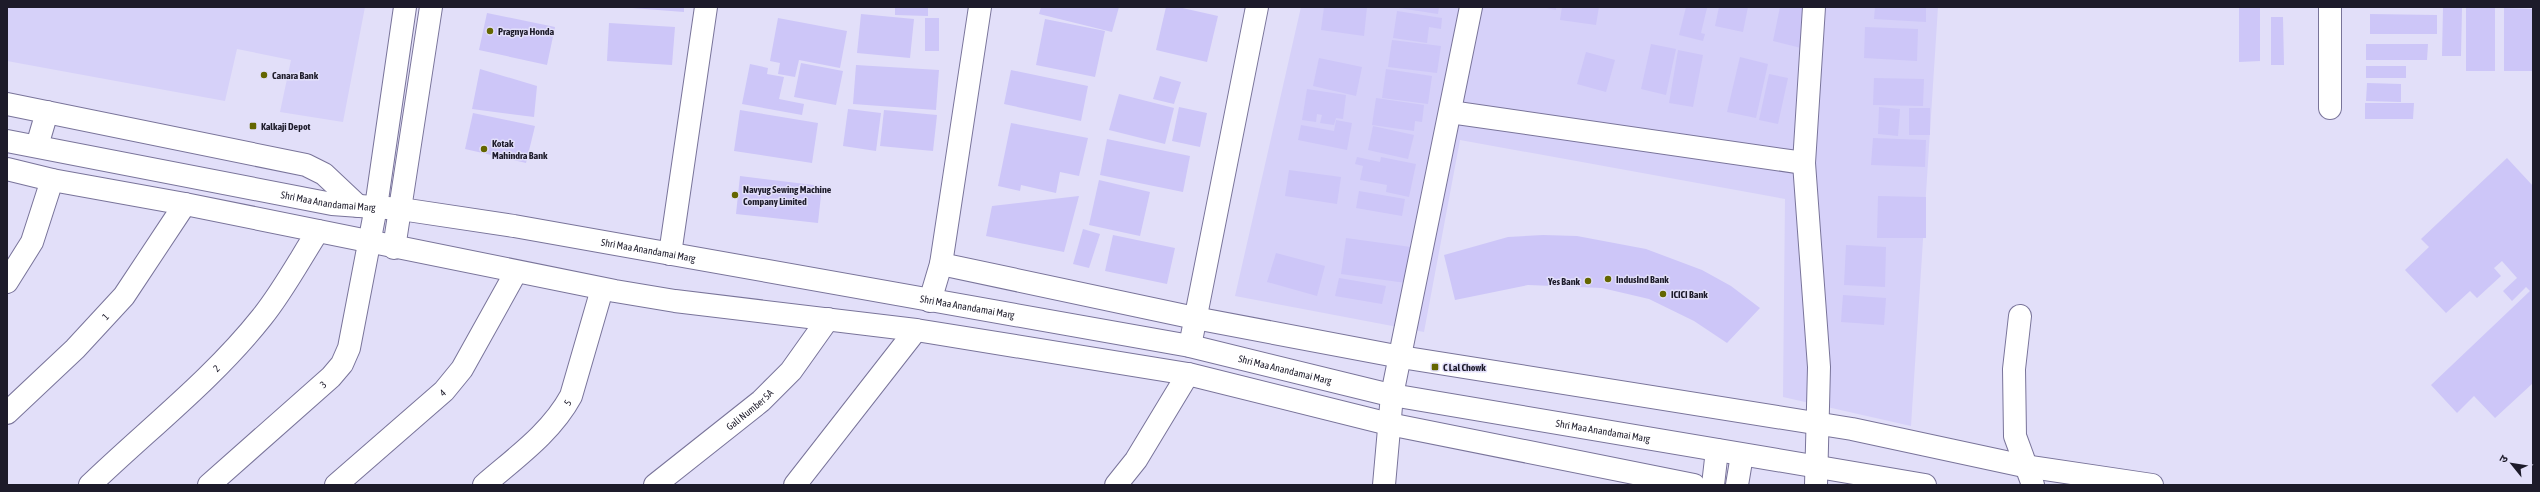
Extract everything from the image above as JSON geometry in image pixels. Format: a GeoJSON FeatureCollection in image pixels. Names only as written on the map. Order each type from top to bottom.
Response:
{"type":"FeatureCollection","features":[{"type":"Feature","properties":{"kind":"street","name":"3"},"geometry":{"type":"LineString","coordinates":[[210,485],[331,377],[342,364],[349,348],[368,242],[367,206],[405,7]]}},
{"type":"Feature","properties":{"kind":"street"},"geometry":{"type":"LineString","coordinates":[[394,248],[431,7]]}},
{"type":"Feature","properties":{"kind":"street"},"geometry":{"type":"LineString","coordinates":[[670,254],[706,7]]}},
{"type":"Feature","properties":{"kind":"street"},"geometry":{"type":"LineString","coordinates":[[930,301],[941,264],[980,7]]}},
{"type":"Feature","properties":{"kind":"street"},"geometry":{"type":"LineString","coordinates":[[1190,346],[1257,7]]}},
{"type":"Feature","properties":{"kind":"street"},"geometry":{"type":"LineString","coordinates":[[1384,485],[1392,395],[1471,7]]}},
{"type":"Feature","properties":{"kind":"street"},"geometry":{"type":"LineString","coordinates":[[1814,7],[1804,163],[1819,367],[1817,477]]}},
{"type":"Feature","properties":{"kind":"street"},"geometry":{"type":"LineString","coordinates":[[2330,7],[2330,108]]}},
{"type":"Feature","properties":{"kind":"street"},"geometry":{"type":"LineString","coordinates":[[7,104],[306,166],[324,174],[367,206]]}},
{"type":"Feature","properties":{"kind":"street"},"geometry":{"type":"LineString","coordinates":[[37,146],[47,112]]}},
{"type":"Feature","properties":{"kind":"street"},"geometry":{"type":"LineString","coordinates":[[1450,112],[1804,163]]}},
{"type":"Feature","properties":{"kind":"street","name":"Shri Maa Anandamai Marg"},"geometry":{"type":"LineString","coordinates":[[7,142],[37,146],[332,204],[401,209],[670,254],[1190,346],[1392,395],[1717,450],[1742,455],[1817,477],[1925,485]]}},
{"type":"Feature","properties":{"kind":"street"},"geometry":{"type":"LineString","coordinates":[[7,169],[52,180],[185,204],[394,248],[602,289],[675,301],[916,330],[1188,374],[1389,424],[1694,485]]}},
{"type":"Feature","properties":{"kind":"street"},"geometry":{"type":"LineString","coordinates":[[7,282],[32,242],[52,180]]}},
{"type":"Feature","properties":{"kind":"street","name":"1"},"geometry":{"type":"LineString","coordinates":[[7,413],[74,349],[124,296],[185,204]]}},
{"type":"Feature","properties":{"kind":"street","name":"2"},"geometry":{"type":"LineString","coordinates":[[90,485],[209,376],[244,338],[263,316],[318,231]]}},
{"type":"Feature","properties":{"kind":"street"},"geometry":{"type":"LineString","coordinates":[[941,264],[1195,318],[1400,357],[1818,424],[2029,476],[2152,485]]}},
{"type":"Feature","properties":{"kind":"street","name":"4"},"geometry":{"type":"LineString","coordinates":[[336,485],[444,391],[462,369],[516,272]]}},
{"type":"Feature","properties":{"kind":"street","name":"5"},"geometry":{"type":"LineString","coordinates":[[484,485],[554,423],[564,409],[571,396],[602,289]]}},
{"type":"Feature","properties":{"kind":"street"},"geometry":{"type":"LineString","coordinates":[[2020,316],[2014,369],[2013,404],[2015,436],[2029,476]]}},
{"type":"Feature","properties":{"kind":"street","name":"Gali Number 5A"},"geometry":{"type":"LineString","coordinates":[[655,485],[761,400],[791,371],[828,319]]}},
{"type":"Feature","properties":{"kind":"street"},"geometry":{"type":"LineString","coordinates":[[795,485],[916,330]]}},
{"type":"Feature","properties":{"kind":"street"},"geometry":{"type":"LineString","coordinates":[[1116,485],[1136,460],[1188,374]]}},
{"type":"Feature","properties":{"kind":"street"},"geometry":{"type":"LineString","coordinates":[[1713,485],[1717,450]]}},
{"type":"Feature","properties":{"kind":"street"},"geometry":{"type":"LineString","coordinates":[[1738,485],[1742,455]]}},
{"type":"Feature","properties":{"kind":"shaded area"},"geometry":{"type":"Polygon","coordinates":[[[7,7],[365,7],[343,122],[280,112],[291,60],[237,49],[225,101],[7,61],[7,7]]]}},
{"type":"Feature","properties":{"kind":"shaded area"},"geometry":{"type":"Polygon","coordinates":[[[1301,7],[1938,7],[1911,426],[1783,397],[1785,199],[1460,140],[1424,332],[1235,296],[1301,7]]]}},
{"type":"Feature","properties":{"kind":"building"},"geometry":{"type":"Polygon","coordinates":[[[619,7],[684,7],[684,12],[619,7]]]}},
{"type":"Feature","properties":{"kind":"building"},"geometry":{"type":"Polygon","coordinates":[[[895,7],[928,7],[928,16],[895,15],[895,7]]]}},
{"type":"Feature","properties":{"kind":"building"},"geometry":{"type":"Polygon","coordinates":[[[1041,7],[1119,7],[1112,32],[1039,14],[1041,7]]]}},
{"type":"Feature","properties":{"kind":"building"},"geometry":{"type":"Polygon","coordinates":[[[1166,7],[1178,7],[1218,16],[1207,62],[1156,50],[1166,7]]]}},
{"type":"Feature","properties":{"kind":"building"},"geometry":{"type":"Polygon","coordinates":[[[1324,7],[1367,7],[1364,36],[1321,30],[1324,7]]]}},
{"type":"Feature","properties":{"kind":"building"},"geometry":{"type":"Polygon","coordinates":[[[1392,7],[1439,7],[1438,14],[1392,7]]]}},
{"type":"Feature","properties":{"kind":"building"},"geometry":{"type":"Polygon","coordinates":[[[1542,7],[1556,7],[1556,10],[1542,7]]]}},
{"type":"Feature","properties":{"kind":"building"},"geometry":{"type":"Polygon","coordinates":[[[1562,7],[1599,7],[1596,25],[1560,20],[1562,7]]]}},
{"type":"Feature","properties":{"kind":"building"},"geometry":{"type":"Polygon","coordinates":[[[1686,7],[1707,8],[1701,33],[1705,34],[1703,41],[1679,35],[1686,7]]]}},
{"type":"Feature","properties":{"kind":"building"},"geometry":{"type":"Polygon","coordinates":[[[1719,7],[1748,7],[1743,32],[1715,26],[1719,7]]]}},
{"type":"Feature","properties":{"kind":"building"},"geometry":{"type":"Polygon","coordinates":[[[1780,7],[1810,7],[1801,48],[1773,41],[1780,7]]]}},
{"type":"Feature","properties":{"kind":"building"},"geometry":{"type":"Polygon","coordinates":[[[1875,7],[1926,7],[1926,22],[1874,19],[1875,7]]]}},
{"type":"Feature","properties":{"kind":"building"},"geometry":{"type":"Polygon","coordinates":[[[2239,7],[2260,7],[2260,61],[2239,62],[2239,7]]]}},
{"type":"Feature","properties":{"kind":"building"},"geometry":{"type":"Polygon","coordinates":[[[2443,8],[2462,8],[2461,56],[2442,56],[2443,8]]]}},
{"type":"Feature","properties":{"kind":"building"},"geometry":{"type":"Polygon","coordinates":[[[2466,8],[2495,8],[2495,71],[2466,71],[2466,8]]]}},
{"type":"Feature","properties":{"kind":"building"},"geometry":{"type":"Polygon","coordinates":[[[2504,8],[2533,9],[2533,71],[2504,71],[2504,8]]]}},
{"type":"Feature","properties":{"kind":"building"},"geometry":{"type":"Polygon","coordinates":[[[1397,11],[1442,18],[1441,29],[1429,27],[1427,43],[1393,38],[1397,11]]]}},
{"type":"Feature","properties":{"kind":"building"},"geometry":{"type":"Polygon","coordinates":[[[487,13],[555,27],[547,65],[479,50],[487,13]]]}},
{"type":"Feature","properties":{"kind":"building"},"geometry":{"type":"Polygon","coordinates":[[[861,14],[914,19],[910,58],[857,53],[861,14]]]}},
{"type":"Feature","properties":{"kind":"building"},"geometry":{"type":"Polygon","coordinates":[[[2370,14],[2437,15],[2437,34],[2370,34],[2370,14]]]}},
{"type":"Feature","properties":{"kind":"building"},"geometry":{"type":"Polygon","coordinates":[[[2271,17],[2283,17],[2284,65],[2271,65],[2271,17]]]}},
{"type":"Feature","properties":{"kind":"building"},"geometry":{"type":"Polygon","coordinates":[[[778,18],[847,31],[840,68],[799,60],[795,77],[778,74],[780,63],[770,61],[778,18]]]}},
{"type":"Feature","properties":{"kind":"building"},"geometry":{"type":"Polygon","coordinates":[[[925,18],[939,18],[939,51],[925,51],[925,18]]]}},
{"type":"Feature","properties":{"kind":"building"},"geometry":{"type":"Polygon","coordinates":[[[1045,19],[1105,31],[1095,77],[1036,65],[1045,19]]]}},
{"type":"Feature","properties":{"kind":"building"},"geometry":{"type":"Polygon","coordinates":[[[609,23],[675,27],[672,65],[607,61],[609,23]]]}},
{"type":"Feature","properties":{"kind":"building"},"geometry":{"type":"Polygon","coordinates":[[[1865,27],[1918,29],[1917,61],[1864,58],[1865,27]]]}},
{"type":"Feature","properties":{"kind":"building"},"geometry":{"type":"Polygon","coordinates":[[[1392,40],[1441,46],[1437,73],[1388,67],[1392,40]]]}},
{"type":"Feature","properties":{"kind":"building"},"geometry":{"type":"Polygon","coordinates":[[[1651,44],[1676,49],[1666,95],[1641,89],[1651,44]]]}},
{"type":"Feature","properties":{"kind":"building"},"geometry":{"type":"Polygon","coordinates":[[[2366,44],[2428,44],[2427,60],[2366,60],[2366,44]]]}},
{"type":"Feature","properties":{"kind":"building"},"geometry":{"type":"Polygon","coordinates":[[[1678,50],[1703,55],[1693,107],[1669,103],[1678,50]]]}},
{"type":"Feature","properties":{"kind":"building"},"geometry":{"type":"Polygon","coordinates":[[[1586,52],[1615,60],[1606,92],[1577,84],[1586,52]]]}},
{"type":"Feature","properties":{"kind":"building"},"geometry":{"type":"Polygon","coordinates":[[[1740,57],[1768,64],[1756,118],[1727,112],[1740,57]]]}},
{"type":"Feature","properties":{"kind":"building"},"geometry":{"type":"Polygon","coordinates":[[[1319,58],[1362,67],[1356,96],[1313,86],[1319,58]]]}},
{"type":"Feature","properties":{"kind":"building"},"geometry":{"type":"Polygon","coordinates":[[[801,63],[843,71],[836,105],[794,97],[801,63]]]}},
{"type":"Feature","properties":{"kind":"building"},"geometry":{"type":"Polygon","coordinates":[[[750,64],[768,68],[767,74],[784,77],[779,99],[804,104],[802,115],[742,104],[750,64]]]}},
{"type":"Feature","properties":{"kind":"building"},"geometry":{"type":"Polygon","coordinates":[[[856,65],[939,70],[936,110],[853,104],[856,65]]]}},
{"type":"Feature","properties":{"kind":"building"},"geometry":{"type":"Polygon","coordinates":[[[2366,66],[2406,66],[2406,78],[2366,78],[2366,66]]]}},
{"type":"Feature","properties":{"kind":"building"},"geometry":{"type":"Polygon","coordinates":[[[480,69],[537,86],[534,117],[472,109],[480,69]]]}},
{"type":"Feature","properties":{"kind":"building"},"geometry":{"type":"Polygon","coordinates":[[[1386,69],[1432,76],[1428,104],[1382,98],[1386,69]]]}},
{"type":"Feature","properties":{"kind":"building"},"geometry":{"type":"Polygon","coordinates":[[[1011,70],[1088,86],[1081,121],[1004,104],[1011,70]]]}},
{"type":"Feature","properties":{"kind":"building"},"geometry":{"type":"Polygon","coordinates":[[[1769,74],[1788,78],[1778,124],[1759,120],[1769,74]]]}},
{"type":"Feature","properties":{"kind":"building"},"geometry":{"type":"Polygon","coordinates":[[[1160,76],[1181,82],[1174,104],[1153,99],[1160,76]]]}},
{"type":"Feature","properties":{"kind":"building"},"geometry":{"type":"Polygon","coordinates":[[[1874,78],[1924,79],[1923,106],[1873,105],[1874,78]]]}},
{"type":"Feature","properties":{"kind":"building"},"geometry":{"type":"Polygon","coordinates":[[[2367,83],[2401,84],[2401,102],[2366,101],[2367,83]]]}},
{"type":"Feature","properties":{"kind":"building"},"geometry":{"type":"Polygon","coordinates":[[[1307,89],[1346,95],[1343,119],[1336,118],[1334,125],[1320,123],[1322,115],[1317,114],[1316,122],[1302,120],[1307,89]]]}},
{"type":"Feature","properties":{"kind":"building"},"geometry":{"type":"Polygon","coordinates":[[[1119,94],[1174,108],[1165,144],[1109,130],[1119,94]]]}},
{"type":"Feature","properties":{"kind":"building"},"geometry":{"type":"Polygon","coordinates":[[[1376,98],[1424,105],[1422,122],[1415,121],[1414,131],[1372,125],[1376,98]]]}},
{"type":"Feature","properties":{"kind":"building"},"geometry":{"type":"Polygon","coordinates":[[[2365,103],[2414,103],[2413,119],[2365,119],[2365,103]]]}},
{"type":"Feature","properties":{"kind":"building"},"geometry":{"type":"Polygon","coordinates":[[[1179,107],[1207,113],[1200,147],[1172,141],[1179,107]]]}},
{"type":"Feature","properties":{"kind":"building"},"geometry":{"type":"Polygon","coordinates":[[[1879,107],[1900,109],[1898,136],[1878,134],[1879,107]]]}},
{"type":"Feature","properties":{"kind":"building"},"geometry":{"type":"Polygon","coordinates":[[[1909,108],[1930,108],[1930,135],[1909,135],[1909,108]]]}},
{"type":"Feature","properties":{"kind":"building"},"geometry":{"type":"Polygon","coordinates":[[[848,109],[881,113],[876,151],[843,146],[848,109]]]}},
{"type":"Feature","properties":{"kind":"building"},"geometry":{"type":"Polygon","coordinates":[[[740,110],[818,123],[812,163],[734,151],[740,110]]]}},
{"type":"Feature","properties":{"kind":"building"},"geometry":{"type":"Polygon","coordinates":[[[884,110],[937,115],[933,151],[880,146],[884,110]]]}},
{"type":"Feature","properties":{"kind":"building"},"geometry":{"type":"Polygon","coordinates":[[[473,113],[535,126],[526,163],[465,149],[473,113]]]}},
{"type":"Feature","properties":{"kind":"building"},"geometry":{"type":"Polygon","coordinates":[[[1336,120],[1352,123],[1347,150],[1298,140],[1301,125],[1334,131],[1336,120]]]}},
{"type":"Feature","properties":{"kind":"building"},"geometry":{"type":"Polygon","coordinates":[[[1011,123],[1088,138],[1079,176],[1060,172],[1056,193],[1021,185],[1020,191],[998,186],[1011,123]]]}},
{"type":"Feature","properties":{"kind":"building"},"geometry":{"type":"Polygon","coordinates":[[[1373,126],[1414,135],[1408,159],[1368,150],[1373,126]]]}},
{"type":"Feature","properties":{"kind":"building"},"geometry":{"type":"Polygon","coordinates":[[[1873,138],[1926,140],[1925,167],[1871,165],[1873,138]]]}},
{"type":"Feature","properties":{"kind":"building"},"geometry":{"type":"Polygon","coordinates":[[[1107,139],[1190,156],[1183,192],[1100,175],[1107,139]]]}},
{"type":"Feature","properties":{"kind":"building"},"geometry":{"type":"Polygon","coordinates":[[[1357,157],[1380,162],[1381,157],[1416,164],[1409,197],[1386,192],[1387,185],[1360,180],[1363,166],[1355,164],[1357,157]]]}},
{"type":"Feature","properties":{"kind":"building"},"geometry":{"type":"Polygon","coordinates":[[[2507,158],[2533,186],[2533,383],[2495,418],[2474,396],[2457,413],[2431,385],[2530,291],[2526,287],[2512,301],[2503,291],[2517,278],[2502,261],[2494,268],[2501,276],[2477,298],[2470,291],[2446,313],[2405,270],[2429,247],[2421,239],[2507,158]]]}},
{"type":"Feature","properties":{"kind":"building"},"geometry":{"type":"Polygon","coordinates":[[[1289,170],[1341,177],[1337,204],[1285,196],[1289,170]]]}},
{"type":"Feature","properties":{"kind":"building"},"geometry":{"type":"Polygon","coordinates":[[[740,176],[822,186],[818,223],[736,214],[740,176]]]}},
{"type":"Feature","properties":{"kind":"building"},"geometry":{"type":"Polygon","coordinates":[[[1099,180],[1150,192],[1140,236],[1089,225],[1099,180]]]}},
{"type":"Feature","properties":{"kind":"building"},"geometry":{"type":"Polygon","coordinates":[[[1359,191],[1405,199],[1402,216],[1356,208],[1359,191]]]}},
{"type":"Feature","properties":{"kind":"building"},"geometry":{"type":"Polygon","coordinates":[[[1079,196],[1064,252],[986,236],[992,206],[1079,196]]]}},
{"type":"Feature","properties":{"kind":"building"},"geometry":{"type":"Polygon","coordinates":[[[1878,196],[1926,197],[1926,238],[1877,238],[1878,196]]]}},
{"type":"Feature","properties":{"kind":"building"},"geometry":{"type":"Polygon","coordinates":[[[1083,229],[1100,234],[1089,268],[1073,264],[1083,229]]]}},
{"type":"Feature","properties":{"kind":"building"},"geometry":{"type":"Polygon","coordinates":[[[1113,235],[1175,248],[1167,284],[1105,271],[1113,235]]]}},
{"type":"Feature","properties":{"kind":"building"},"geometry":{"type":"Polygon","coordinates":[[[1543,235],[1577,236],[1646,249],[1702,270],[1731,286],[1760,308],[1727,343],[1694,321],[1649,299],[1602,288],[1528,285],[1455,300],[1444,255],[1508,237],[1543,235]]]}},
{"type":"Feature","properties":{"kind":"building"},"geometry":{"type":"Polygon","coordinates":[[[1346,238],[1411,247],[1406,283],[1341,274],[1346,238]]]}},
{"type":"Feature","properties":{"kind":"building"},"geometry":{"type":"Polygon","coordinates":[[[1846,245],[1886,247],[1885,287],[1844,285],[1846,245]]]}},
{"type":"Feature","properties":{"kind":"building"},"geometry":{"type":"Polygon","coordinates":[[[1276,253],[1325,266],[1317,296],[1267,282],[1276,253]]]}},
{"type":"Feature","properties":{"kind":"building"},"geometry":{"type":"Polygon","coordinates":[[[1339,278],[1386,286],[1382,304],[1335,296],[1339,278]]]}},
{"type":"Feature","properties":{"kind":"building"},"geometry":{"type":"Polygon","coordinates":[[[1843,295],[1886,298],[1884,325],[1841,322],[1843,295]]]}},
{"type":"Feature","properties":{"kind":"place","name":"Pragnya Honda"},"geometry":{"type":"Point","coordinates":[490,31]}},
{"type":"Feature","properties":{"kind":"place","name":"Canara Bank"},"geometry":{"type":"Point","coordinates":[264,75]}},
{"type":"Feature","properties":{"kind":"place","name":"Kalkaji Depot"},"geometry":{"type":"Point","coordinates":[253,126]}},
{"type":"Feature","properties":{"kind":"place","name":"Kotak Mahindra Bank"},"geometry":{"type":"Point","coordinates":[484,149]}},
{"type":"Feature","properties":{"kind":"place","name":"Navyug Sewing Machine Company Limited"},"geometry":{"type":"Point","coordinates":[735,195]}},
{"type":"Feature","properties":{"kind":"place","name":"IndusInd Bank"},"geometry":{"type":"Point","coordinates":[1608,279]}},
{"type":"Feature","properties":{"kind":"place","name":"Yes Bank"},"geometry":{"type":"Point","coordinates":[1588,281]}},
{"type":"Feature","properties":{"kind":"place","name":"ICICI Bank"},"geometry":{"type":"Point","coordinates":[1663,294]}},
{"type":"Feature","properties":{"kind":"place","name":"C Lal Chowk"},"geometry":{"type":"Point","coordinates":[1435,367]}}]}
